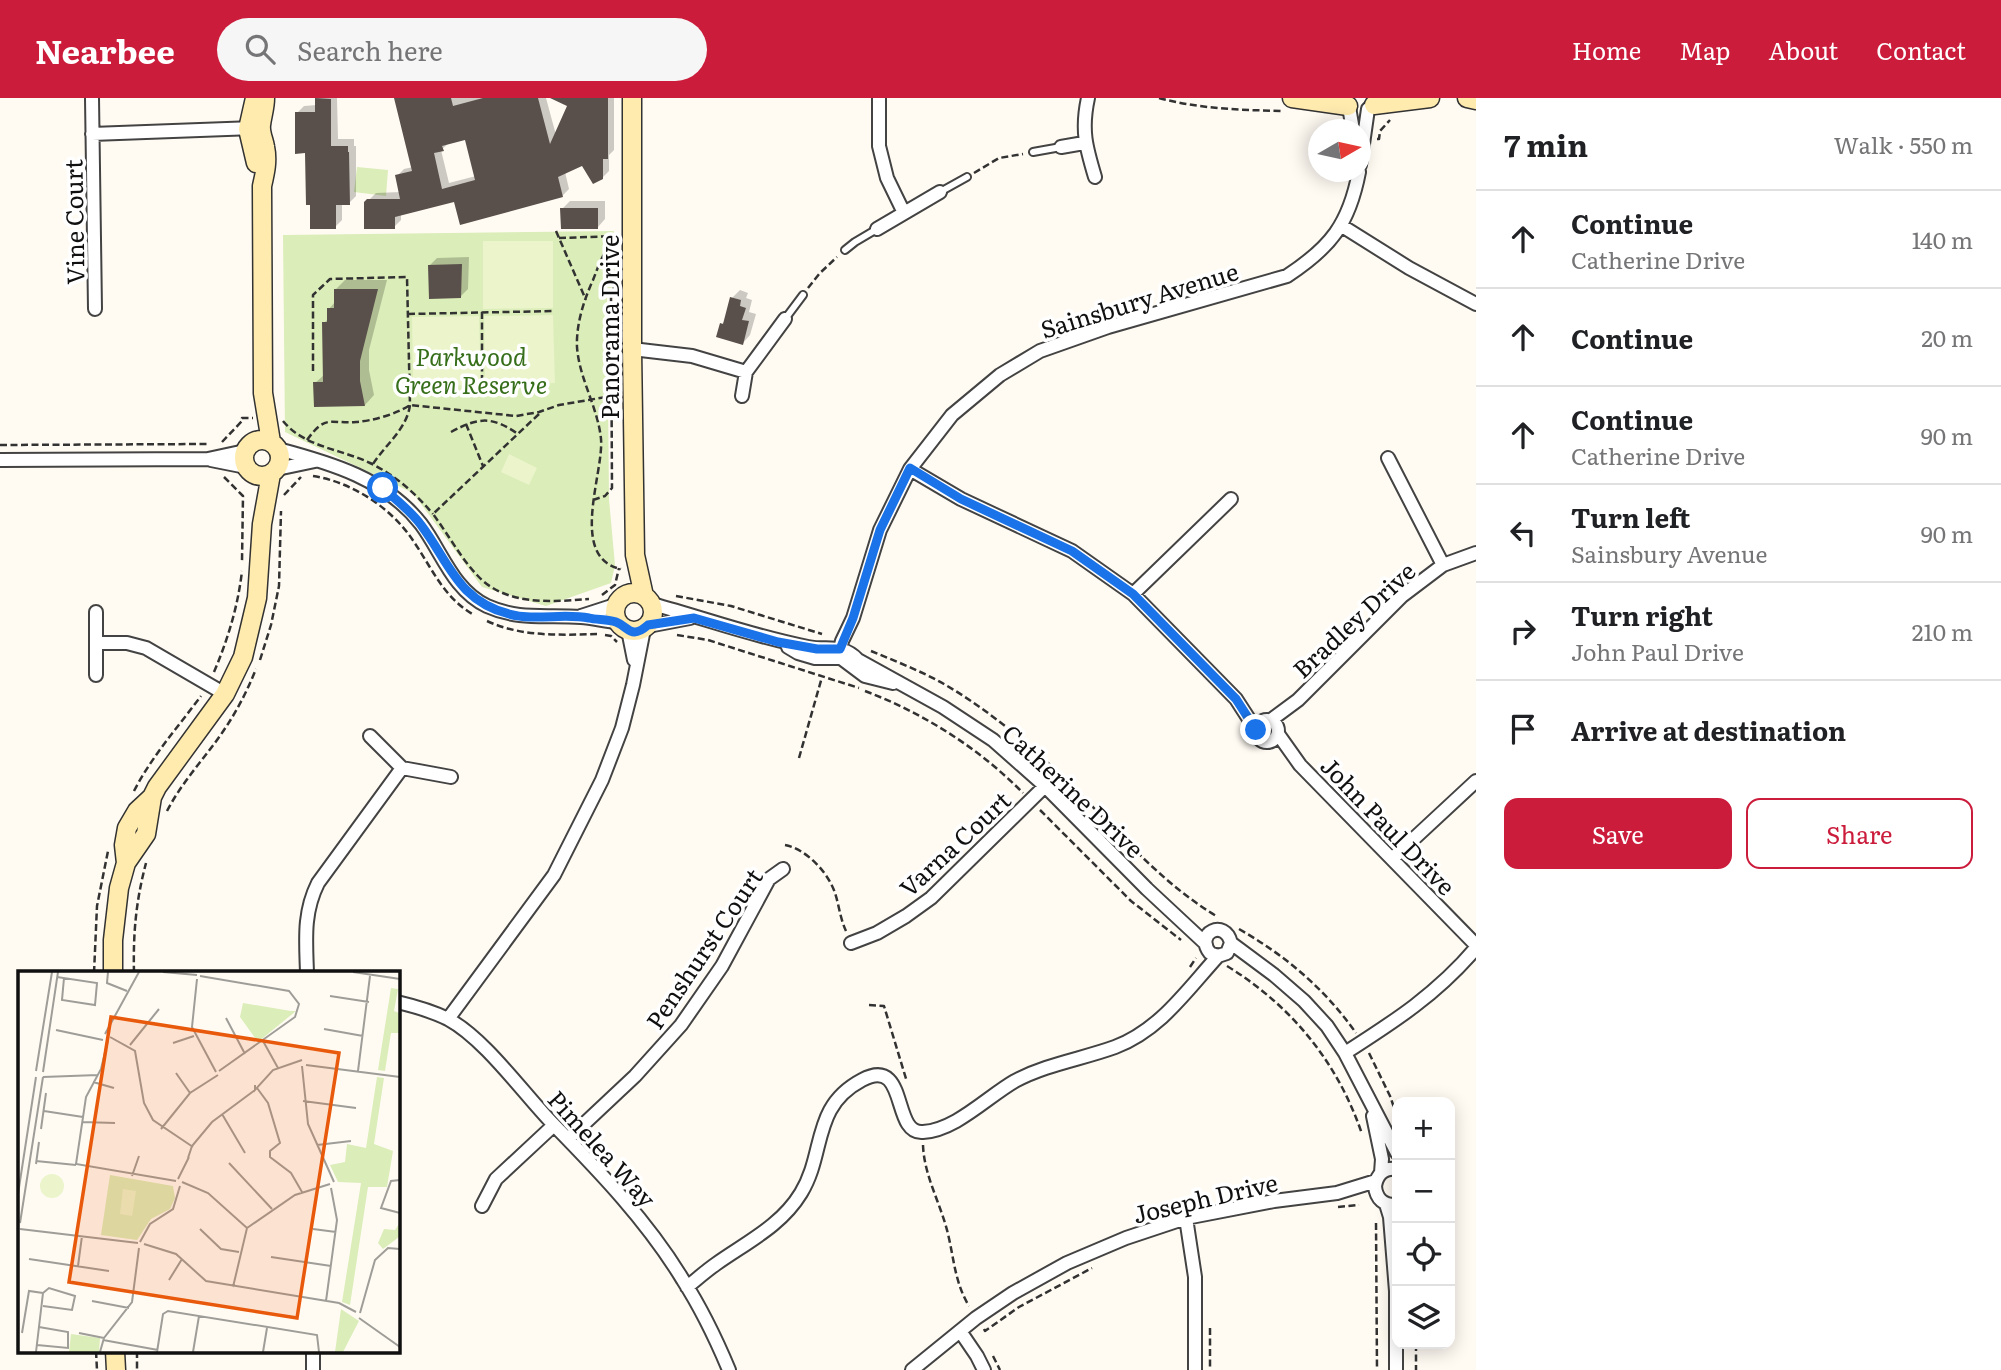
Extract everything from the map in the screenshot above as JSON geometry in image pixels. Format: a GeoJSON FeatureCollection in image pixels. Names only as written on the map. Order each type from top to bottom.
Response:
{"type":"FeatureCollection","features":[{"type":"Feature","properties":{"kind":"street","name":"Vine Court"},"geometry":{"type":"LineString","coordinates":[[92,98],[95,309]]}},
{"type":"Feature","properties":{"kind":"street"},"geometry":{"type":"LineString","coordinates":[[255,98],[255,128],[262,186],[263,393],[274,446],[280,459],[257,463]]}},
{"type":"Feature","properties":{"kind":"street"},"geometry":{"type":"LineString","coordinates":[[255,128],[265,112],[265,98]]}},
{"type":"Feature","properties":{"kind":"street","name":"Panorama Drive"},"geometry":{"type":"LineString","coordinates":[[632,98],[629,565],[635,600]]}},
{"type":"Feature","properties":{"kind":"street"},"geometry":{"type":"LineString","coordinates":[[879,98],[879,146],[887,178],[904,213]]}},
{"type":"Feature","properties":{"kind":"street"},"geometry":{"type":"LineString","coordinates":[[1088,98],[1084,142],[1095,177]]}},
{"type":"Feature","properties":{"kind":"street"},"geometry":{"type":"LineString","coordinates":[[1289,105],[1347,103],[1362,110],[1374,104],[1430,98]]}},
{"type":"Feature","properties":{"kind":"street"},"geometry":{"type":"LineString","coordinates":[[1467,98],[1476,100]]}},
{"type":"Feature","properties":{"kind":"street","name":"Vine Court"},"geometry":{"type":"LineString","coordinates":[[92,134],[255,128]]}},
{"type":"Feature","properties":{"kind":"street"},"geometry":{"type":"LineString","coordinates":[[1061,147],[1084,142]]}},
{"type":"Feature","properties":{"kind":"street","name":"Sainsbury Avenue"},"geometry":{"type":"LineString","coordinates":[[842,652],[880,530],[910,468],[952,415],[1000,375],[1040,351],[1108,327],[1287,276],[1312,260],[1342,226],[1353,200],[1356,182]]}},
{"type":"Feature","properties":{"kind":"street"},"geometry":{"type":"LineString","coordinates":[[877,229],[940,192]]}},
{"type":"Feature","properties":{"kind":"street"},"geometry":{"type":"LineString","coordinates":[[1342,226],[1409,268],[1476,304]]}},
{"type":"Feature","properties":{"kind":"street"},"geometry":{"type":"LineString","coordinates":[[742,396],[746,372],[785,319]]}},
{"type":"Feature","properties":{"kind":"street"},"geometry":{"type":"LineString","coordinates":[[632,349],[692,356],[746,372]]}},
{"type":"Feature","properties":{"kind":"street"},"geometry":{"type":"LineString","coordinates":[[113,971],[113,940],[119,888],[126,863],[124,845],[127,828],[225,694],[243,657],[257,598],[262,524],[256,496],[256,418],[263,393]]}},
{"type":"Feature","properties":{"kind":"street"},"geometry":{"type":"LineString","coordinates":[[257,463],[261,440],[307,460],[332,465],[355,474],[383,488],[420,523],[460,585],[485,605],[510,614],[581,617],[631,630],[676,616]]}},
{"type":"Feature","properties":{"kind":"street"},"geometry":{"type":"LineString","coordinates":[[1388,458],[1443,565]]}},
{"type":"Feature","properties":{"kind":"street"},"geometry":{"type":"LineString","coordinates":[[0,460],[208,459],[257,463],[307,460]]}},
{"type":"Feature","properties":{"kind":"street","name":"John Paul Drive"},"geometry":{"type":"LineString","coordinates":[[910,468],[961,499],[1072,551],[1133,594],[1236,699],[1273,726],[1300,765],[1476,946]]}},
{"type":"Feature","properties":{"kind":"street"},"geometry":{"type":"LineString","coordinates":[[1133,594],[1231,499]]}},
{"type":"Feature","properties":{"kind":"street","name":"Bradley Drive"},"geometry":{"type":"LineString","coordinates":[[1273,726],[1402,596],[1443,565],[1476,553]]}},
{"type":"Feature","properties":{"kind":"street"},"geometry":{"type":"LineString","coordinates":[[581,617],[635,600],[676,616],[694,618],[778,642],[842,652]]}},
{"type":"Feature","properties":{"kind":"street"},"geometry":{"type":"LineString","coordinates":[[631,630],[653,615],[635,600]]}},
{"type":"Feature","properties":{"kind":"street"},"geometry":{"type":"LineString","coordinates":[[448,1019],[554,874],[602,780],[622,728],[633,685],[631,630],[616,610],[635,600]]}},
{"type":"Feature","properties":{"kind":"street"},"geometry":{"type":"LineString","coordinates":[[96,612],[96,675]]}},
{"type":"Feature","properties":{"kind":"street"},"geometry":{"type":"LineString","coordinates":[[96,643],[127,642],[146,648],[225,694]]}},
{"type":"Feature","properties":{"kind":"street","name":"Catherine Drive"},"geometry":{"type":"LineString","coordinates":[[842,652],[851,653],[858,660],[943,707],[993,740],[1045,786],[1147,889],[1178,916],[1211,952],[1268,971]]}},
{"type":"Feature","properties":{"kind":"street","name":"John Paul Drive"},"geometry":{"type":"LineString","coordinates":[[1236,699],[1256,730]]}},
{"type":"Feature","properties":{"kind":"street"},"geometry":{"type":"LineString","coordinates":[[1259,723],[1273,726],[1273,740],[1266,742],[1260,739],[1256,730],[1259,723]]}},
{"type":"Feature","properties":{"kind":"street"},"geometry":{"type":"LineString","coordinates":[[370,736],[402,768],[450,777]]}},
{"type":"Feature","properties":{"kind":"street","name":"John Paul Drive"},"geometry":{"type":"LineString","coordinates":[[1266,742],[1300,765]]}},
{"type":"Feature","properties":{"kind":"street"},"geometry":{"type":"LineString","coordinates":[[307,971],[306,919],[310,898],[318,883],[402,768]]}},
{"type":"Feature","properties":{"kind":"street"},"geometry":{"type":"LineString","coordinates":[[1392,859],[1476,781]]}},
{"type":"Feature","properties":{"kind":"street","name":"Varna Court"},"geometry":{"type":"LineString","coordinates":[[851,943],[877,933],[931,898],[1045,786]]}},
{"type":"Feature","properties":{"kind":"street","name":"Penshurst Court"},"geometry":{"type":"LineString","coordinates":[[569,1138],[635,1076],[681,1025],[722,967],[769,879],[783,869]]}},
{"type":"Feature","properties":{"kind":"street","name":"Catherine Drive"},"geometry":{"type":"LineString","coordinates":[[1211,952],[1222,930],[1229,935],[1231,943],[1304,1001],[1327,1026],[1345,1053],[1392,1143]]}},
{"type":"Feature","properties":{"kind":"street"},"geometry":{"type":"LineString","coordinates":[[685,1283],[771,1228],[786,1213],[802,1192],[809,1176],[822,1126],[830,1110],[854,1084],[882,1075],[895,1088],[911,1128],[923,1132],[939,1128],[964,1116],[1002,1088],[1021,1078],[1051,1065],[1117,1046],[1146,1029],[1173,1008],[1193,985],[1211,952],[1229,950],[1231,943]]}},
{"type":"Feature","properties":{"kind":"street"},"geometry":{"type":"LineString","coordinates":[[1345,1053],[1399,1019],[1429,996],[1476,946]]}},
{"type":"Feature","properties":{"kind":"street","name":"Pimelea Way"},"geometry":{"type":"LineString","coordinates":[[399,1002],[448,1019],[471,1036],[569,1138],[640,1220],[685,1283],[729,1370]]}},
{"type":"Feature","properties":{"kind":"street","name":"Catherine Drive"},"geometry":{"type":"LineString","coordinates":[[1366,1092],[1377,1129],[1382,1159],[1375,1186],[1387,1201]]}},
{"type":"Feature","properties":{"kind":"street"},"geometry":{"type":"LineString","coordinates":[[482,1206],[496,1180],[554,1125]]}},
{"type":"Feature","properties":{"kind":"street","name":"Joseph Drive"},"geometry":{"type":"LineString","coordinates":[[912,1370],[976,1318],[1067,1262],[1126,1238],[1186,1219],[1274,1201],[1337,1193],[1392,1170]]}},
{"type":"Feature","properties":{"kind":"street","name":"Joseph Drive"},"geometry":{"type":"LineString","coordinates":[[1337,1193],[1387,1201]]}},
{"type":"Feature","properties":{"kind":"street"},"geometry":{"type":"LineString","coordinates":[[1387,1201],[1396,1286]]}},
{"type":"Feature","properties":{"kind":"street"},"geometry":{"type":"LineString","coordinates":[[1186,1219],[1195,1277],[1195,1370]]}},
{"type":"Feature","properties":{"kind":"street"},"geometry":{"type":"LineString","coordinates":[[960,1331],[985,1370]]}},
{"type":"Feature","properties":{"kind":"street"},"geometry":{"type":"LineString","coordinates":[[1396,1349],[1396,1370]]}},
{"type":"Feature","properties":{"kind":"street"},"geometry":{"type":"LineString","coordinates":[[115,1352],[116,1370]]}},
{"type":"Feature","properties":{"kind":"street"},"geometry":{"type":"LineString","coordinates":[[313,1352],[313,1370]]}},
{"type":"Feature","properties":{"kind":"lane"},"geometry":{"type":"LineString","coordinates":[[1033,152],[1061,147]]}},
{"type":"Feature","properties":{"kind":"lane"},"geometry":{"type":"LineString","coordinates":[[940,192],[967,177]]}},
{"type":"Feature","properties":{"kind":"lane"},"geometry":{"type":"LineString","coordinates":[[845,250],[877,229]]}},
{"type":"Feature","properties":{"kind":"lane"},"geometry":{"type":"LineString","coordinates":[[785,319],[803,295]]}},
{"type":"Feature","properties":{"kind":"path"},"geometry":{"type":"LineString","coordinates":[[1159,98],[1216,108],[1289,105]]}},
{"type":"Feature","properties":{"kind":"path"},"geometry":{"type":"LineString","coordinates":[[1371,137],[1379,139],[1380,131],[1392,118]]}},
{"type":"Feature","properties":{"kind":"path"},"geometry":{"type":"LineString","coordinates":[[967,177],[999,159],[1033,152]]}},
{"type":"Feature","properties":{"kind":"path"},"geometry":{"type":"LineString","coordinates":[[556,231],[586,300]]}},
{"type":"Feature","properties":{"kind":"path"},"geometry":{"type":"LineString","coordinates":[[559,238],[618,236],[608,246],[586,300],[579,323],[577,347],[601,439],[601,458],[592,505],[593,536],[596,547],[611,566],[629,565]]}},
{"type":"Feature","properties":{"kind":"path"},"geometry":{"type":"LineString","coordinates":[[803,295],[820,273],[845,250]]}},
{"type":"Feature","properties":{"kind":"path"},"geometry":{"type":"LineString","coordinates":[[313,371],[313,295],[330,279],[407,277],[410,405],[408,415],[393,439],[373,464]]}},
{"type":"Feature","properties":{"kind":"path"},"geometry":{"type":"LineString","coordinates":[[408,314],[554,311]]}},
{"type":"Feature","properties":{"kind":"path"},"geometry":{"type":"LineString","coordinates":[[482,312],[482,385]]}},
{"type":"Feature","properties":{"kind":"path"},"geometry":{"type":"LineString","coordinates":[[256,496],[281,498],[302,477],[307,460],[307,440],[327,421],[357,422],[400,412],[410,405],[516,416],[559,405],[612,397]]}},
{"type":"Feature","properties":{"kind":"path"},"geometry":{"type":"LineString","coordinates":[[433,514],[541,411]]}},
{"type":"Feature","properties":{"kind":"path"},"geometry":{"type":"LineString","coordinates":[[452,432],[466,424],[484,420],[500,422],[518,434]]}},
{"type":"Feature","properties":{"kind":"path"},"geometry":{"type":"LineString","coordinates":[[466,424],[484,467]]}},
{"type":"Feature","properties":{"kind":"path"},"geometry":{"type":"LineString","coordinates":[[307,440],[373,464],[406,486],[433,514],[462,558],[479,577],[491,587],[511,597],[536,601],[592,598],[615,585],[629,565]]}},
{"type":"Feature","properties":{"kind":"path"},"geometry":{"type":"LineString","coordinates":[[0,445],[220,444]]}},
{"type":"Feature","properties":{"kind":"path"},"geometry":{"type":"LineString","coordinates":[[668,595],[676,596],[674,635],[708,640],[823,676],[879,696],[944,730],[995,767],[1131,901],[1181,940]]}},
{"type":"Feature","properties":{"kind":"path"},"geometry":{"type":"LineString","coordinates":[[598,620],[597,634],[611,636],[631,630]]}},
{"type":"Feature","properties":{"kind":"path"},"geometry":{"type":"LineString","coordinates":[[799,758],[823,676]]}},
{"type":"Feature","properties":{"kind":"path"},"geometry":{"type":"LineString","coordinates":[[785,845],[804,853],[825,875],[836,895],[839,915],[851,943]]}},
{"type":"Feature","properties":{"kind":"path"},"geometry":{"type":"LineString","coordinates":[[1188,969],[1196,958],[1211,952],[1217,968],[1225,965],[1261,988],[1288,1012],[1324,1055],[1352,1106],[1362,1133]]}},
{"type":"Feature","properties":{"kind":"path"},"geometry":{"type":"LineString","coordinates":[[869,1005],[884,1006],[909,1089]]}},
{"type":"Feature","properties":{"kind":"path"},"geometry":{"type":"LineString","coordinates":[[923,1132],[925,1167],[948,1232],[958,1283],[985,1331],[1040,1295],[1098,1265]]}},
{"type":"Feature","properties":{"kind":"path"},"geometry":{"type":"LineString","coordinates":[[1335,1208],[1359,1205]]}},
{"type":"Feature","properties":{"kind":"path"},"geometry":{"type":"LineString","coordinates":[[1377,1370],[1376,1217],[1390,1217]]}},
{"type":"Feature","properties":{"kind":"path"},"geometry":{"type":"LineString","coordinates":[[1416,1349],[1416,1370]]}},
{"type":"Feature","properties":{"kind":"path"},"geometry":{"type":"LineString","coordinates":[[96,1352],[97,1370]]}},
{"type":"Feature","properties":{"kind":"path"},"geometry":{"type":"LineString","coordinates":[[136,1352],[137,1370]]}},
{"type":"Feature","properties":{"kind":"green space"},"geometry":{"type":"Polygon","coordinates":[[[357,167],[388,170],[386,196],[354,192],[357,167]]]}},
{"type":"Feature","properties":{"kind":"green space","name":"Parkwood Green Reserve"},"geometry":{"type":"Polygon","coordinates":[[[614,231],[616,275],[607,292],[609,499],[615,565],[611,583],[546,606],[482,587],[413,493],[285,432],[283,235],[614,231]]]}},
{"type":"Feature","properties":{"kind":"green space"},"geometry":{"type":"Polygon","coordinates":[[[483,241],[553,241],[553,308],[483,309],[483,241]]]}},
{"type":"Feature","properties":{"kind":"green space"},"geometry":{"type":"Polygon","coordinates":[[[553,315],[555,383],[485,384],[484,316],[553,315]]]}},
{"type":"Feature","properties":{"kind":"green space"},"geometry":{"type":"Polygon","coordinates":[[[479,316],[481,385],[413,386],[412,317],[479,316]]]}},
{"type":"Feature","properties":{"kind":"green space"},"geometry":{"type":"Polygon","coordinates":[[[509,454],[537,468],[529,485],[501,472],[509,454]]]}},
{"type":"Feature","properties":{"kind":"building"},"geometry":{"type":"Polygon","coordinates":[[[315,98],[331,99],[331,146],[348,146],[349,152],[350,205],[336,205],[336,229],[310,229],[310,205],[306,205],[305,153],[295,154],[295,112],[315,112],[315,98]]]}},
{"type":"Feature","properties":{"kind":"building"},"geometry":{"type":"Polygon","coordinates":[[[394,98],[451,98],[453,106],[483,98],[538,98],[550,144],[567,106],[550,98],[608,98],[608,159],[603,159],[603,179],[593,184],[582,166],[558,177],[563,197],[460,225],[454,202],[395,217],[395,229],[364,229],[364,202],[367,199],[400,199],[395,175],[412,171],[394,98]],[[465,140],[442,146],[444,151],[434,153],[442,189],[475,180],[465,140]]]}},
{"type":"Feature","properties":{"kind":"building"},"geometry":{"type":"Polygon","coordinates":[[[560,208],[598,208],[598,229],[561,229],[560,208]]]}},
{"type":"Feature","properties":{"kind":"building"},"geometry":{"type":"Polygon","coordinates":[[[462,264],[461,298],[429,299],[428,265],[462,264]]]}},
{"type":"Feature","properties":{"kind":"building"},"geometry":{"type":"Polygon","coordinates":[[[334,289],[378,289],[360,361],[360,381],[365,406],[314,407],[313,382],[323,382],[322,322],[327,322],[327,308],[334,308],[334,289]]]}},
{"type":"Feature","properties":{"kind":"building"},"geometry":{"type":"Polygon","coordinates":[[[730,297],[741,300],[740,306],[746,308],[742,320],[749,321],[743,345],[716,337],[720,323],[723,324],[730,297]]]}},
{"type":"Feature","properties":{"kind":"route"},"geometry":{"type":"LineString","coordinates":[[383,488],[420,523],[460,585],[485,605],[510,614],[581,617],[618,622],[633,631],[639,631],[648,625],[694,618],[778,642],[817,649],[840,649],[853,618],[880,530],[910,468],[961,499],[1072,551],[1133,594],[1236,699],[1256,730]]}}]}
